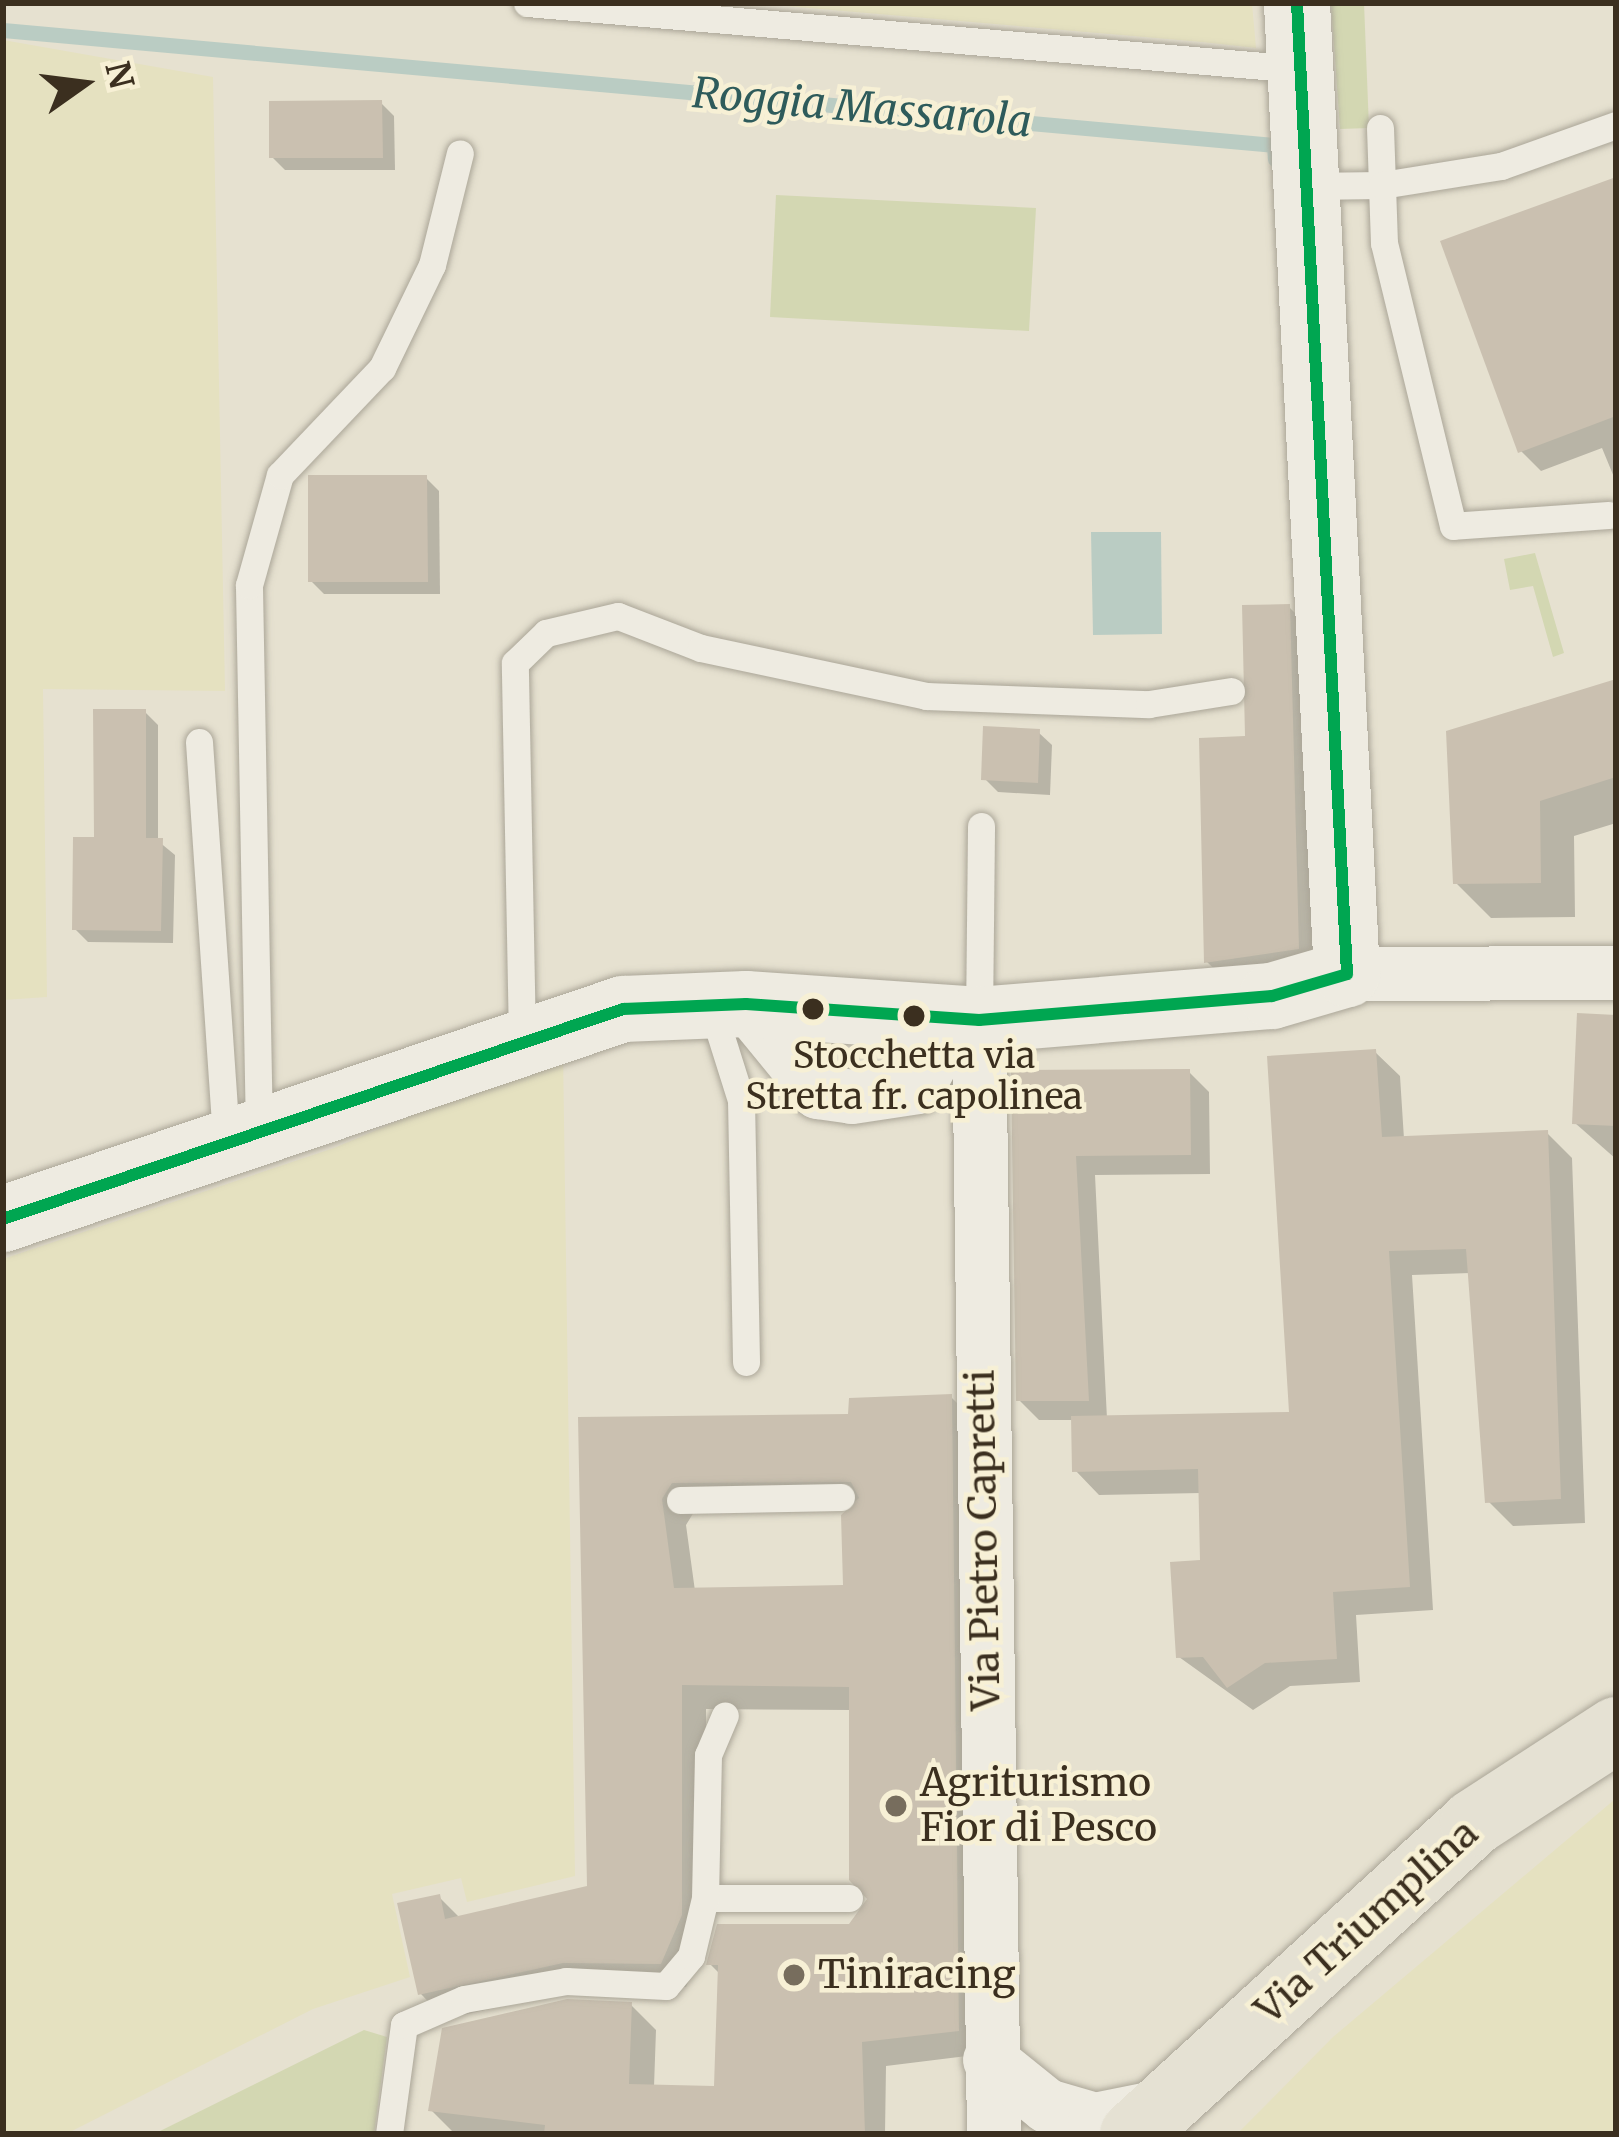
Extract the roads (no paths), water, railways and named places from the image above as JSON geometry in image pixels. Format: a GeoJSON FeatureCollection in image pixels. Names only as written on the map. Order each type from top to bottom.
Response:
{"type":"FeatureCollection","features":[{"type":"Feature","properties":{"kind":"main road","name":"Via Triumplina"},"geometry":{"type":"LineString","coordinates":[[1149,2120],[1473,1823],[1616,1730]]}},
{"type":"Feature","properties":{"kind":"street"},"geometry":{"type":"LineString","coordinates":[[1298,3],[1347,974]]}},
{"type":"Feature","properties":{"kind":"street"},"geometry":{"type":"LineString","coordinates":[[3,1220],[243,1144],[522,1039],[623,1009],[728,1004],[959,1019],[1272,996],[1347,974],[1616,973]]}},
{"type":"Feature","properties":{"kind":"street","name":"Via Pietro Capretti"},"geometry":{"type":"LineString","coordinates":[[959,1019],[973,1896],[994,2134]]}},
{"type":"Feature","properties":{"kind":"street"},"geometry":{"type":"LineString","coordinates":[[990,2060],[1047,2106],[1095,2120],[1149,2120]]}},
{"type":"Feature","properties":{"kind":"lane"},"geometry":{"type":"LineString","coordinates":[[527,3],[1304,69]]}},
{"type":"Feature","properties":{"kind":"lane"},"geometry":{"type":"LineString","coordinates":[[1305,186],[1382,185],[1501,166],[1616,125]]}},
{"type":"Feature","properties":{"kind":"lane"},"geometry":{"type":"LineString","coordinates":[[1380,128],[1384,243],[1453,526],[1609,514]]}},
{"type":"Feature","properties":{"kind":"lane"},"geometry":{"type":"LineString","coordinates":[[243,1144],[249,586],[280,476],[382,368],[432,265],[460,153]]}},
{"type":"Feature","properties":{"kind":"lane"},"geometry":{"type":"LineString","coordinates":[[522,1039],[515,663],[547,633],[618,616],[701,648],[926,696],[1149,704],[1232,691]]}},
{"type":"Feature","properties":{"kind":"lane"},"geometry":{"type":"LineString","coordinates":[[199,742],[243,1144]]}},
{"type":"Feature","properties":{"kind":"lane"},"geometry":{"type":"LineString","coordinates":[[959,1019],[981,826]]}},
{"type":"Feature","properties":{"kind":"lane"},"geometry":{"type":"LineString","coordinates":[[728,1004],[741,1100],[746,1361]]}},
{"type":"Feature","properties":{"kind":"lane"},"geometry":{"type":"LineString","coordinates":[[680,1500],[841,1497]]}},
{"type":"Feature","properties":{"kind":"lane"},"geometry":{"type":"LineString","coordinates":[[388,2134],[404,2025],[464,2000],[566,1981],[666,1986],[692,1956],[705,1898],[708,1755],[725,1715]]}},
{"type":"Feature","properties":{"kind":"lane"},"geometry":{"type":"LineString","coordinates":[[705,1898],[849,1898]]}},
{"type":"Feature","properties":{"kind":"waterway","name":"Roggia Massarola"},"geometry":{"type":"LineString","coordinates":[[3,30],[1274,145],[1275,159]]}},
{"type":"Feature","properties":{"kind":"place","name":"Stocchetta via Stretta fr. capolinea"},"geometry":{"type":"Point","coordinates":[914,1016]}},
{"type":"Feature","properties":{"kind":"place","name":"Agriturismo Fior di Pesco"},"geometry":{"type":"Point","coordinates":[896,1806]}},
{"type":"Feature","properties":{"kind":"place","name":"Tiniracing"},"geometry":{"type":"Point","coordinates":[794,1975]}}]}
